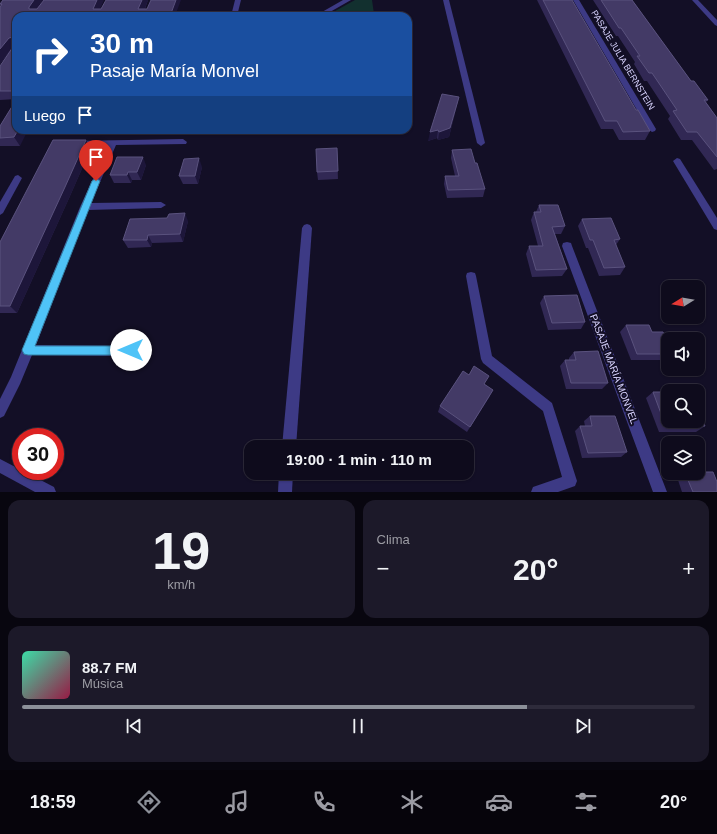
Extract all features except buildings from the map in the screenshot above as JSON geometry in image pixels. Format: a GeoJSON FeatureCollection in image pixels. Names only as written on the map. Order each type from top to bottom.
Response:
{"type":"FeatureCollection","features":[{"type":"Feature","properties":{"kind":"street"},"geometry":{"type":"LineString","coordinates":[[235,12],[238,0]]}},
{"type":"Feature","properties":{"kind":"street"},"geometry":{"type":"LineString","coordinates":[[326,12],[348,0]]}},
{"type":"Feature","properties":{"kind":"street"},"geometry":{"type":"LineString","coordinates":[[446,0],[481,143]]}},
{"type":"Feature","properties":{"kind":"street","name":"PASAJE JULIA BERNSTEIN"},"geometry":{"type":"LineString","coordinates":[[576,0],[652,129]]}},
{"type":"Feature","properties":{"kind":"street"},"geometry":{"type":"LineString","coordinates":[[695,0],[717,24]]}},
{"type":"Feature","properties":{"kind":"street"},"geometry":{"type":"LineString","coordinates":[[69,144],[183,142]]}},
{"type":"Feature","properties":{"kind":"street"},"geometry":{"type":"LineString","coordinates":[[0,412],[10,395],[85,207],[113,143]]}},
{"type":"Feature","properties":{"kind":"street"},"geometry":{"type":"LineString","coordinates":[[677,161],[717,226]]}},
{"type":"Feature","properties":{"kind":"street"},"geometry":{"type":"LineString","coordinates":[[0,211],[18,178]]}},
{"type":"Feature","properties":{"kind":"street"},"geometry":{"type":"LineString","coordinates":[[85,207],[161,205]]}},
{"type":"Feature","properties":{"kind":"street"},"geometry":{"type":"LineString","coordinates":[[290,440],[307,228]]}},
{"type":"Feature","properties":{"kind":"street","name":"PASAJE MARÍA MONVEL"},"geometry":{"type":"LineString","coordinates":[[567,246],[660,492]]}},
{"type":"Feature","properties":{"kind":"street"},"geometry":{"type":"LineString","coordinates":[[471,276],[488,359],[548,407],[570,481],[538,492]]}},
{"type":"Feature","properties":{"kind":"street"},"geometry":{"type":"LineString","coordinates":[[28,350],[131,350]]}},
{"type":"Feature","properties":{"kind":"street"},"geometry":{"type":"LineString","coordinates":[[0,466],[49,492]]}},
{"type":"Feature","properties":{"kind":"street"},"geometry":{"type":"LineString","coordinates":[[285,492],[286,480]]}},
{"type":"Feature","properties":{"kind":"green space"},"geometry":{"type":"Polygon","coordinates":[[[355,0],[372,0],[374,12],[333,12],[355,0]]]}},
{"type":"Feature","properties":{"kind":"route"},"geometry":{"type":"LineString","coordinates":[[96,181],[28,350],[131,350]]}}]}
